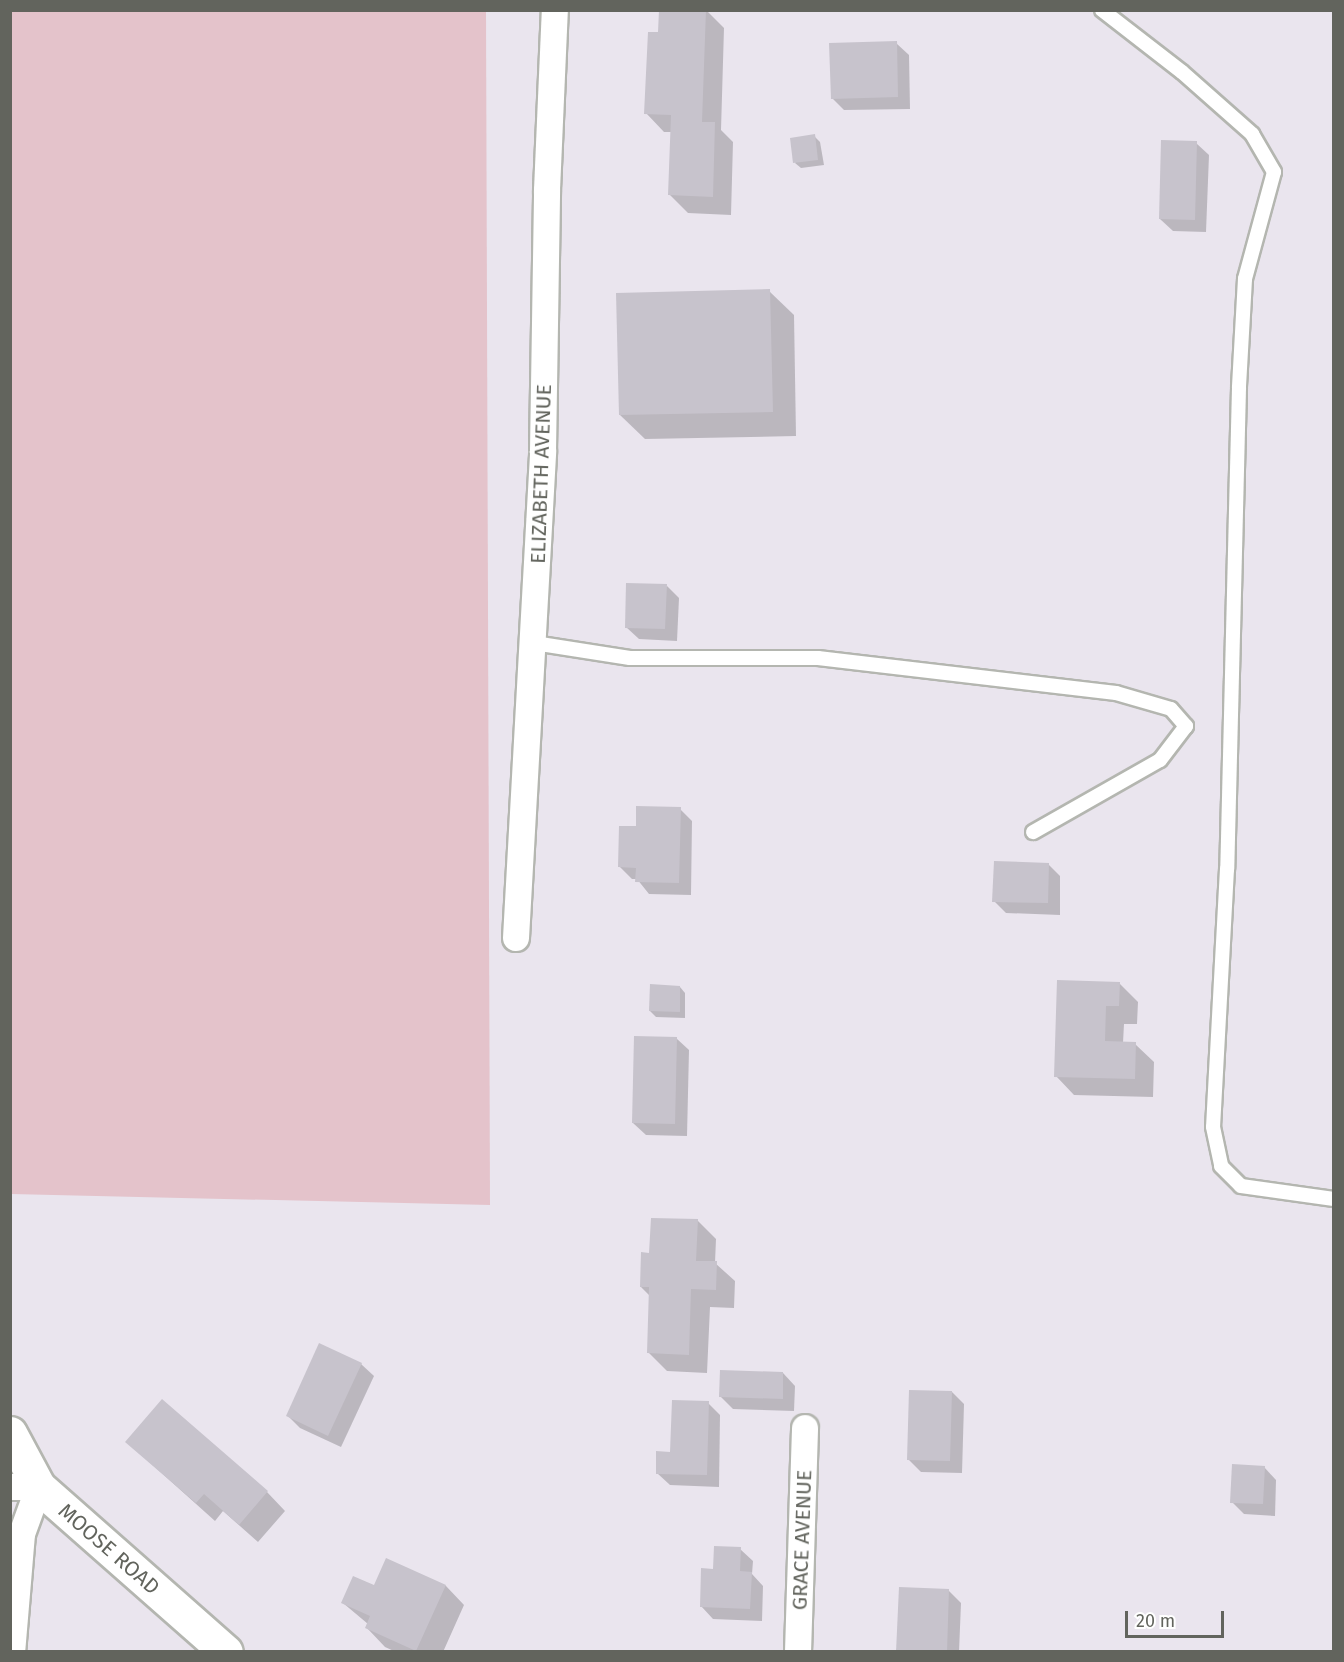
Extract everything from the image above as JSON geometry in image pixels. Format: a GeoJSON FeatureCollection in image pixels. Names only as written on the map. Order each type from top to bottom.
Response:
{"type":"FeatureCollection","features":[{"type":"Feature","properties":{"kind":"street","name":"ELIZABETH AVENUE"},"geometry":{"type":"LineString","coordinates":[[516,938],[543,452],[547,190],[555,10]]}},
{"type":"Feature","properties":{"kind":"street","name":"GRACE AVENUE"},"geometry":{"type":"LineString","coordinates":[[798,1652],[806,1428]]}},
{"type":"Feature","properties":{"kind":"street","name":"MOOSE ROAD"},"geometry":{"type":"LineString","coordinates":[[10,1433],[25,1487],[226,1652]]}},
{"type":"Feature","properties":{"kind":"street"},"geometry":{"type":"LineString","coordinates":[[12,1652],[25,1487]]}},
{"type":"Feature","properties":{"kind":"lane"},"geometry":{"type":"LineString","coordinates":[[1102,10],[1182,72],[1252,134],[1274,172],[1245,279],[1239,388],[1227,869],[1212,1127],[1221,1166],[1241,1186],[1334,1199]]}},
{"type":"Feature","properties":{"kind":"lane"},"geometry":{"type":"LineString","coordinates":[[534,642],[630,658],[818,658],[1116,693],[1171,709],[1186,726],[1160,760],[1033,832]]}},
{"type":"Feature","properties":{"kind":"shaded area"},"geometry":{"type":"Polygon","coordinates":[[[11,10],[486,11],[490,1205],[11,1194],[11,10]]]}},
{"type":"Feature","properties":{"kind":"building"},"geometry":{"type":"Polygon","coordinates":[[[659,10],[706,10],[702,122],[715,122],[713,197],[668,195],[671,115],[644,114],[648,32],[658,32],[659,10]]]}},
{"type":"Feature","properties":{"kind":"building"},"geometry":{"type":"Polygon","coordinates":[[[897,41],[898,97],[831,99],[829,43],[897,41]]]}},
{"type":"Feature","properties":{"kind":"building"},"geometry":{"type":"Polygon","coordinates":[[[815,134],[818,160],[793,163],[790,138],[815,134]]]}},
{"type":"Feature","properties":{"kind":"building"},"geometry":{"type":"Polygon","coordinates":[[[1161,140],[1197,141],[1195,220],[1159,219],[1161,140]]]}},
{"type":"Feature","properties":{"kind":"building"},"geometry":{"type":"Polygon","coordinates":[[[770,289],[773,412],[619,415],[616,293],[770,289]]]}},
{"type":"Feature","properties":{"kind":"building"},"geometry":{"type":"Polygon","coordinates":[[[626,583],[667,584],[665,629],[625,628],[626,583]]]}},
{"type":"Feature","properties":{"kind":"building"},"geometry":{"type":"Polygon","coordinates":[[[636,806],[681,807],[679,883],[635,882],[636,868],[618,867],[619,826],[636,826],[636,806]]]}},
{"type":"Feature","properties":{"kind":"building"},"geometry":{"type":"Polygon","coordinates":[[[994,861],[1049,863],[1048,903],[992,902],[994,861]]]}},
{"type":"Feature","properties":{"kind":"building"},"geometry":{"type":"Polygon","coordinates":[[[1057,980],[1120,982],[1119,1006],[1106,1006],[1105,1041],[1136,1042],[1135,1079],[1054,1077],[1057,980]]]}},
{"type":"Feature","properties":{"kind":"building"},"geometry":{"type":"Polygon","coordinates":[[[650,984],[680,986],[680,1012],[649,1011],[650,984]]]}},
{"type":"Feature","properties":{"kind":"building"},"geometry":{"type":"Polygon","coordinates":[[[634,1036],[677,1037],[675,1124],[632,1123],[634,1036]]]}},
{"type":"Feature","properties":{"kind":"building"},"geometry":{"type":"Polygon","coordinates":[[[651,1218],[698,1219],[696,1261],[717,1261],[716,1290],[691,1289],[689,1355],[647,1353],[649,1287],[640,1287],[641,1252],[649,1253],[651,1218]]]}},
{"type":"Feature","properties":{"kind":"building"},"geometry":{"type":"Polygon","coordinates":[[[319,1343],[362,1363],[328,1436],[286,1416],[319,1343]]]}},
{"type":"Feature","properties":{"kind":"building"},"geometry":{"type":"Polygon","coordinates":[[[720,1370],[783,1372],[783,1399],[719,1397],[720,1370]]]}},
{"type":"Feature","properties":{"kind":"building"},"geometry":{"type":"Polygon","coordinates":[[[909,1390],[952,1391],[950,1461],[907,1460],[909,1390]]]}},
{"type":"Feature","properties":{"kind":"building"},"geometry":{"type":"Polygon","coordinates":[[[162,1399],[268,1491],[239,1525],[204,1494],[196,1503],[125,1442],[162,1399]]]}},
{"type":"Feature","properties":{"kind":"building"},"geometry":{"type":"Polygon","coordinates":[[[672,1400],[709,1401],[707,1475],[656,1474],[656,1451],[670,1452],[672,1400]]]}},
{"type":"Feature","properties":{"kind":"building"},"geometry":{"type":"Polygon","coordinates":[[[1232,1464],[1265,1466],[1263,1504],[1230,1503],[1232,1464]]]}},
{"type":"Feature","properties":{"kind":"building"},"geometry":{"type":"Polygon","coordinates":[[[714,1546],[741,1547],[740,1571],[752,1572],[750,1609],[700,1607],[701,1568],[713,1569],[714,1546]]]}},
{"type":"Feature","properties":{"kind":"building"},"geometry":{"type":"Polygon","coordinates":[[[386,1558],[446,1585],[416,1651],[365,1628],[370,1616],[341,1603],[353,1576],[374,1585],[386,1558]]]}},
{"type":"Feature","properties":{"kind":"building"},"geometry":{"type":"Polygon","coordinates":[[[899,1587],[949,1589],[947,1652],[896,1652],[899,1587]]]}}]}
